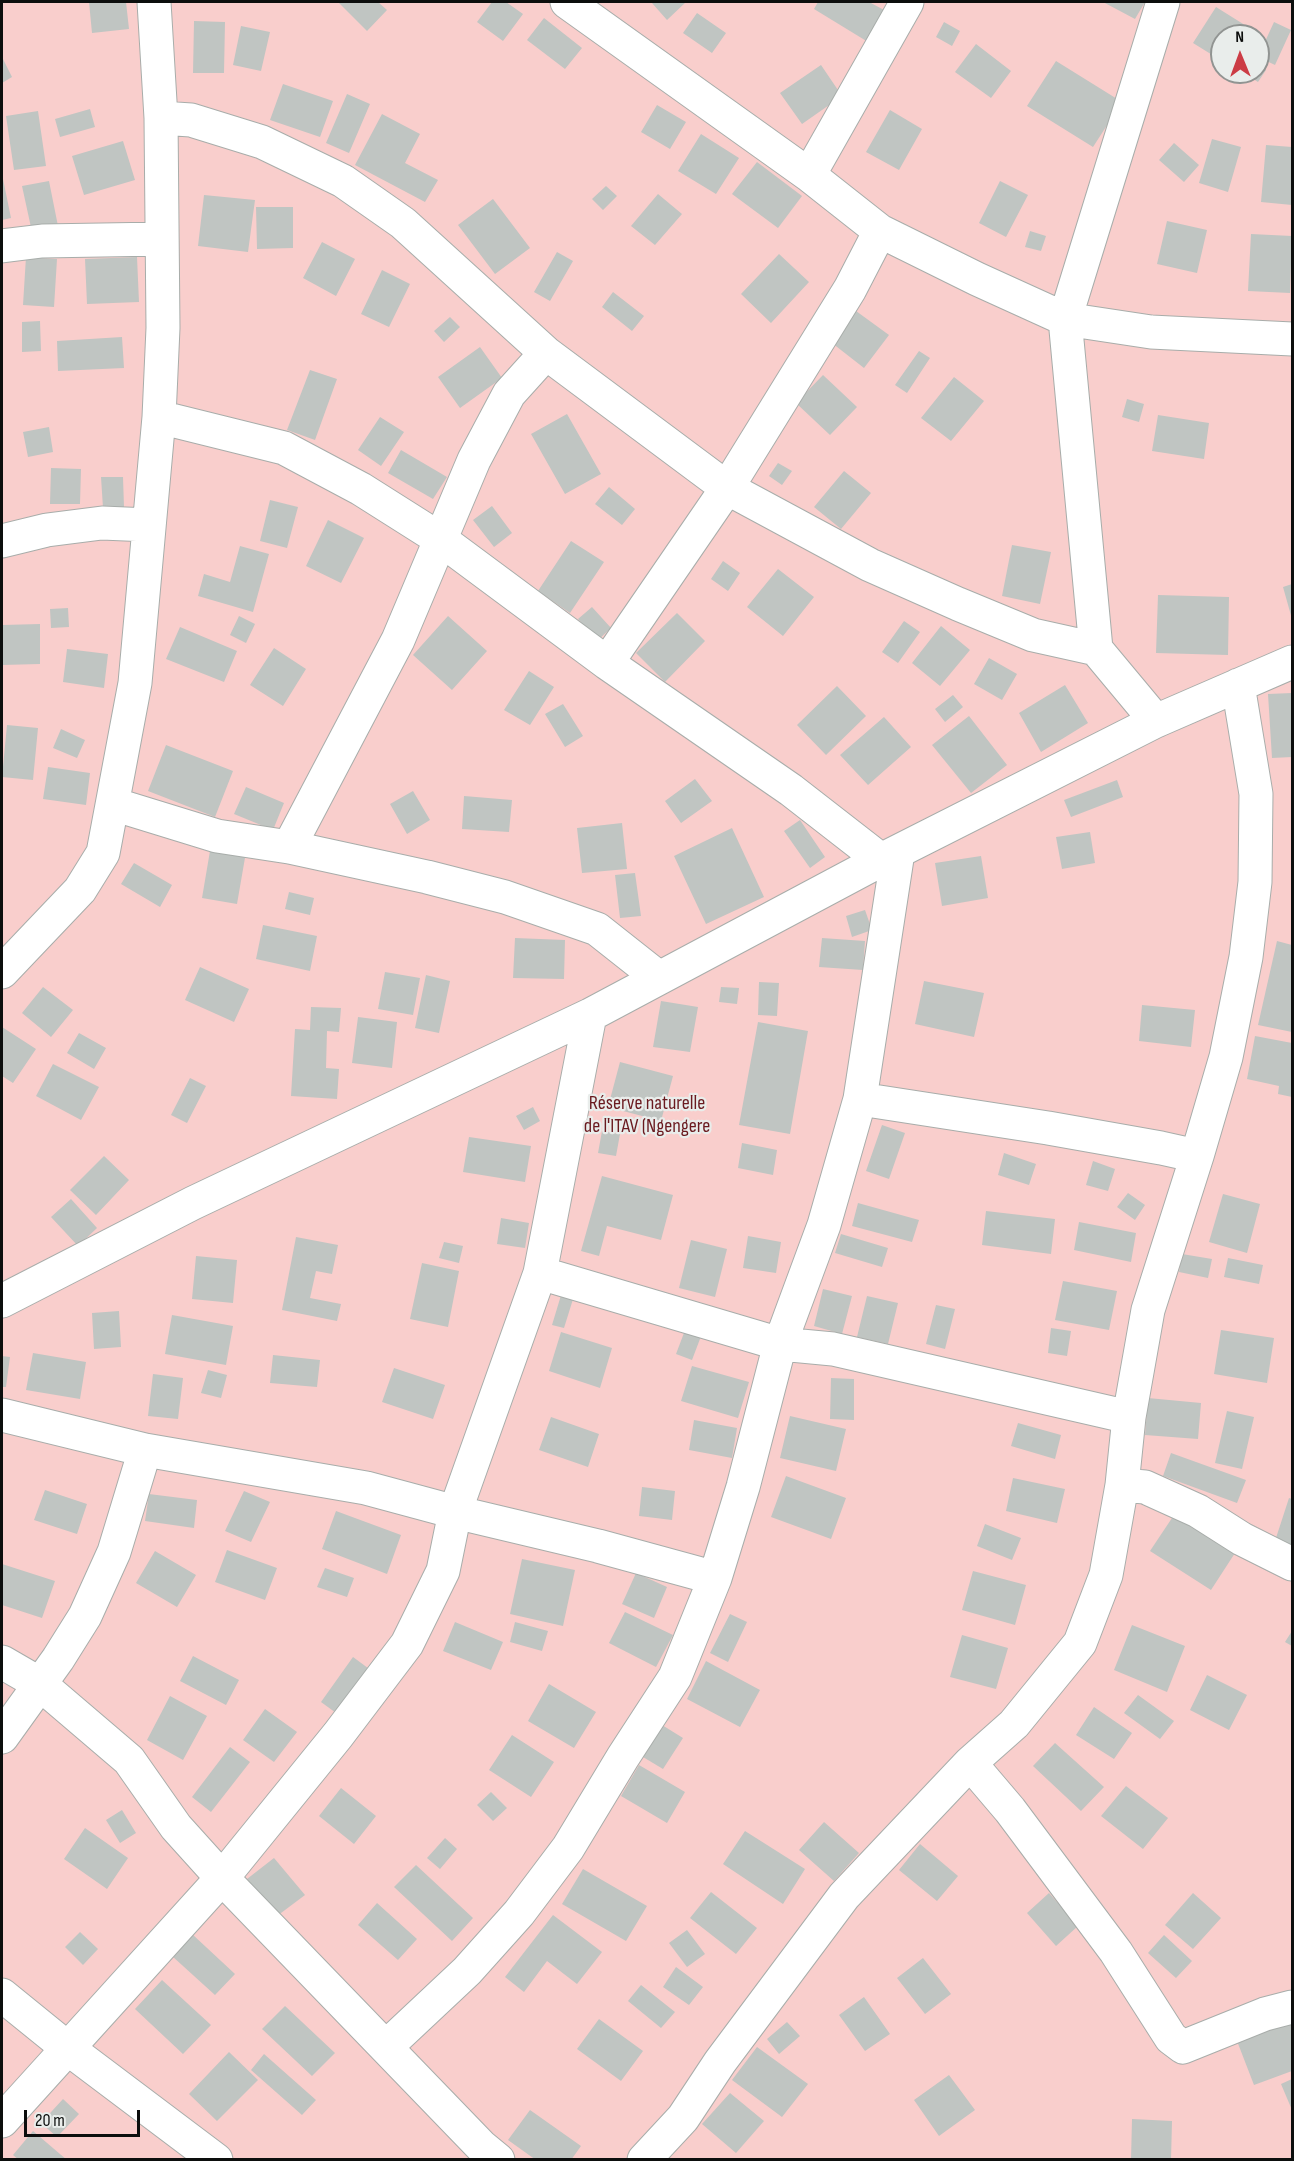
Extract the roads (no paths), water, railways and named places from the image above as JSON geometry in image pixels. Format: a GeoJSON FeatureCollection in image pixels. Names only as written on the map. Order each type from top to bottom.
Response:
{"type":"FeatureCollection","features":[{"type":"Feature","properties":{"kind":"street"},"geometry":{"type":"LineString","coordinates":[[2,972],[80,890],[104,854],[135,683],[159,417],[163,328],[161,118],[154,2]]}},
{"type":"Feature","properties":{"kind":"street"},"geometry":{"type":"LineString","coordinates":[[567,2],[809,175],[880,231],[977,279],[1065,319],[1151,332],[1293,339]]}},
{"type":"Feature","properties":{"kind":"street"},"geometry":{"type":"LineString","coordinates":[[809,175],[907,2]]}},
{"type":"Feature","properties":{"kind":"street"},"geometry":{"type":"LineString","coordinates":[[1156,721],[1096,649],[1065,319],[1163,2]]}},
{"type":"Feature","properties":{"kind":"street"},"geometry":{"type":"LineString","coordinates":[[161,118],[191,120],[262,142],[343,182],[403,222],[546,353],[727,488],[870,565],[958,604],[1033,635],[1096,649]]}},
{"type":"Feature","properties":{"kind":"street"},"geometry":{"type":"LineString","coordinates":[[607,663],[727,488],[850,289],[880,231]]}},
{"type":"Feature","properties":{"kind":"street"},"geometry":{"type":"LineString","coordinates":[[2,246],[42,241],[162,239]]}},
{"type":"Feature","properties":{"kind":"street"},"geometry":{"type":"LineString","coordinates":[[289,847],[398,640],[474,460],[509,393],[546,353]]}},
{"type":"Feature","properties":{"kind":"street"},"geometry":{"type":"LineString","coordinates":[[159,417],[284,448],[361,489],[440,539],[607,663],[890,856]]}},
{"type":"Feature","properties":{"kind":"street"},"geometry":{"type":"LineString","coordinates":[[2,541],[47,530],[102,523],[149,525]]}},
{"type":"Feature","properties":{"kind":"street"},"geometry":{"type":"LineString","coordinates":[[2,1301],[193,1203],[590,1015],[890,856],[1156,721],[1293,662]]}},
{"type":"Feature","properties":{"kind":"street"},"geometry":{"type":"LineString","coordinates":[[644,2160],[683,2118],[720,2062],[844,1896],[970,1762],[1014,1724],[1080,1643],[1106,1575],[1122,1485],[1128,1417],[1149,1310],[1226,1057],[1246,957],[1255,882],[1256,794],[1238,685]]}},
{"type":"Feature","properties":{"kind":"street"},"geometry":{"type":"LineString","coordinates":[[114,804],[218,836],[289,847],[427,876],[505,897],[597,929],[658,978]]}},
{"type":"Feature","properties":{"kind":"street"},"geometry":{"type":"LineString","coordinates":[[386,2047],[466,1971],[512,1922],[568,1848],[675,1677],[715,1578],[780,1344],[824,1225],[860,1099],[890,856]]}},
{"type":"Feature","properties":{"kind":"street"},"geometry":{"type":"LineString","coordinates":[[2,2121],[66,2047],[222,1878],[338,1735],[407,1644],[443,1571],[455,1512],[540,1273],[590,1015]]}},
{"type":"Feature","properties":{"kind":"street"},"geometry":{"type":"LineString","coordinates":[[860,1099],[1048,1128],[1197,1156]]}},
{"type":"Feature","properties":{"kind":"street"},"geometry":{"type":"LineString","coordinates":[[540,1273],[780,1344],[833,1349],[1128,1417]]}},
{"type":"Feature","properties":{"kind":"street"},"geometry":{"type":"LineString","coordinates":[[2,1415],[145,1450],[366,1488],[715,1578]]}},
{"type":"Feature","properties":{"kind":"street"},"geometry":{"type":"LineString","coordinates":[[2,1737],[85,1616],[114,1552],[145,1450]]}},
{"type":"Feature","properties":{"kind":"street"},"geometry":{"type":"LineString","coordinates":[[1122,1485],[1144,1487],[1198,1511],[1242,1539],[1293,1564]]}},
{"type":"Feature","properties":{"kind":"street"},"geometry":{"type":"LineString","coordinates":[[2,1662],[40,1684],[129,1760],[176,1827],[222,1878],[498,2160]]}},
{"type":"Feature","properties":{"kind":"street"},"geometry":{"type":"LineString","coordinates":[[970,1762],[1010,1810],[1116,1952],[1171,2038],[1183,2047],[1265,2014],[1293,2007]]}},
{"type":"Feature","properties":{"kind":"street"},"geometry":{"type":"LineString","coordinates":[[2,1995],[66,2047],[216,2160]]}},
{"type":"Feature","properties":{"kind":"park label","name":"Réserve naturelle de l'ITAV (Ngengere"},"geometry":{"type":"Point","coordinates":[647,1116]}}]}
